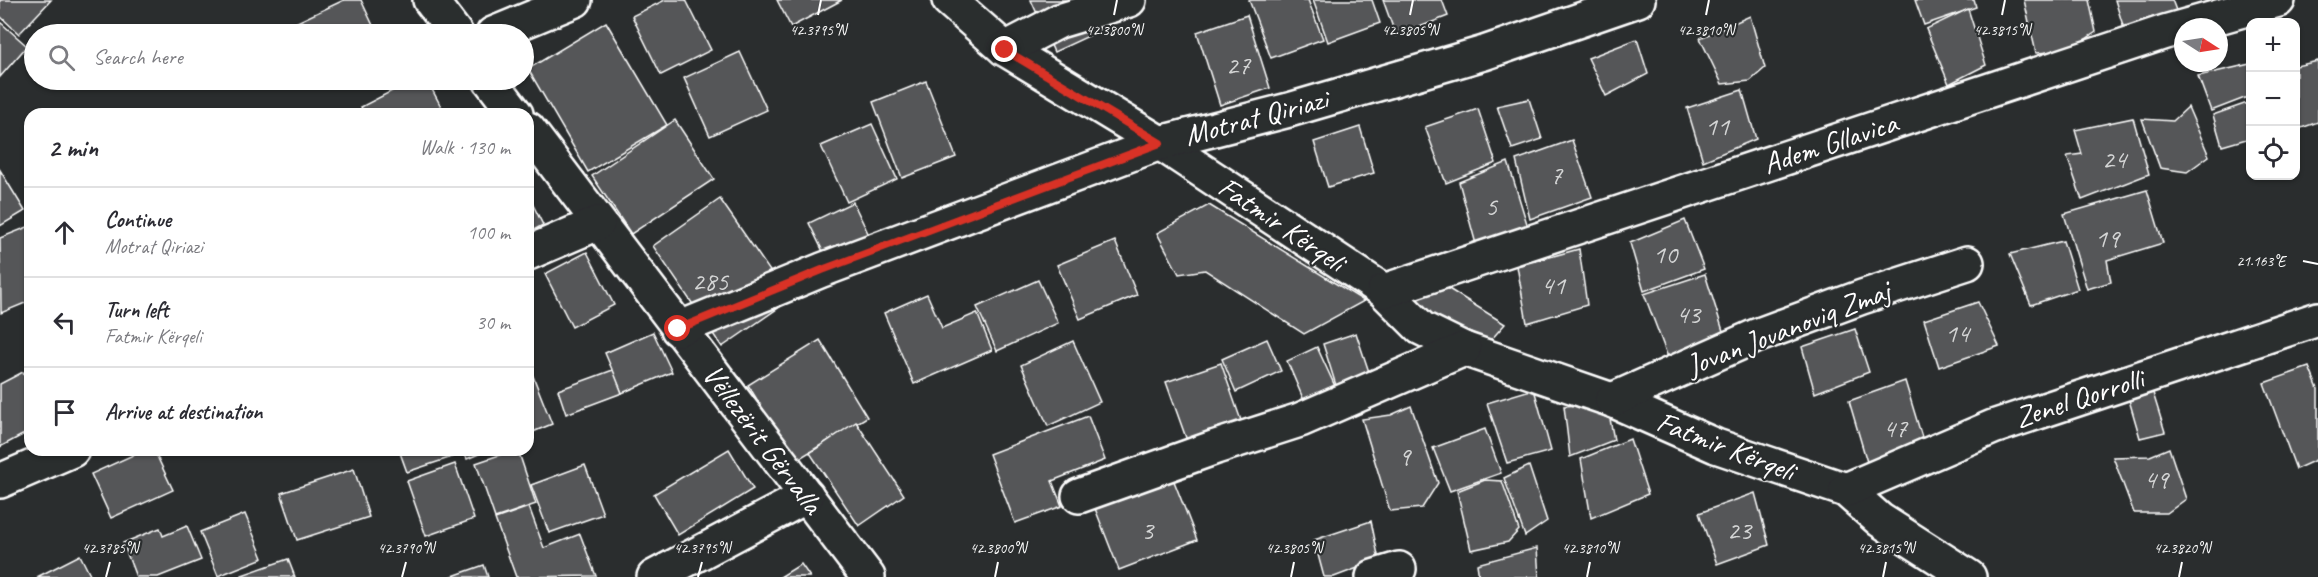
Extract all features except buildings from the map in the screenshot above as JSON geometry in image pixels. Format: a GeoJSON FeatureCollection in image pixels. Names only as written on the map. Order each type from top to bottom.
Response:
{"type":"FeatureCollection","features":[{"type":"Feature","properties":{"kind":"street"},"geometry":{"type":"LineString","coordinates":[[430,0],[448,24]]}},
{"type":"Feature","properties":{"kind":"street"},"geometry":{"type":"LineString","coordinates":[[518,24],[575,0]]}},
{"type":"Feature","properties":{"kind":"street","name":"Fatmir Kërqeli"},"geometry":{"type":"LineString","coordinates":[[949,0],[1005,50],[1160,143],[1384,291],[1421,328],[1464,349],[1612,400],[1716,446],[1845,490],[1880,520],[1969,577]]}},
{"type":"Feature","properties":{"kind":"street"},"geometry":{"type":"LineString","coordinates":[[1005,50],[1059,21],[1129,0]]}},
{"type":"Feature","properties":{"kind":"street","name":"Motrat Qiriazi"},"geometry":{"type":"LineString","coordinates":[[678,329],[822,270],[1160,143],[1289,110],[1472,56],[1638,0]]}},
{"type":"Feature","properties":{"kind":"street","name":"Adem Gllavica"},"geometry":{"type":"LineString","coordinates":[[1384,291],[2165,32],[2278,0]]}},
{"type":"Feature","properties":{"kind":"street"},"geometry":{"type":"LineString","coordinates":[[498,90],[511,108]]}},
{"type":"Feature","properties":{"kind":"street","name":"Vëllezërit Gërvalla"},"geometry":{"type":"LineString","coordinates":[[534,137],[868,577]]}},
{"type":"Feature","properties":{"kind":"street"},"geometry":{"type":"LineString","coordinates":[[534,250],[598,223]]}},
{"type":"Feature","properties":{"kind":"street","name":"Jovan Jovanoviq Zmaj"},"geometry":{"type":"LineString","coordinates":[[1612,400],[1756,336],[1862,297],[1966,263]]}},
{"type":"Feature","properties":{"kind":"street","name":"Zenel Qorrolli"},"geometry":{"type":"LineString","coordinates":[[1845,490],[1993,427],[2318,319]]}},
{"type":"Feature","properties":{"kind":"street"},"geometry":{"type":"LineString","coordinates":[[1079,495],[1300,420],[1464,349]]}},
{"type":"Feature","properties":{"kind":"street"},"geometry":{"type":"LineString","coordinates":[[0,481],[58,456]]}},
{"type":"Feature","properties":{"kind":"street"},"geometry":{"type":"LineString","coordinates":[[654,577],[807,496]]}},
{"type":"Feature","properties":{"kind":"route"},"geometry":{"type":"LineString","coordinates":[[678,329],[822,270],[1160,143],[1005,50]]}}]}
